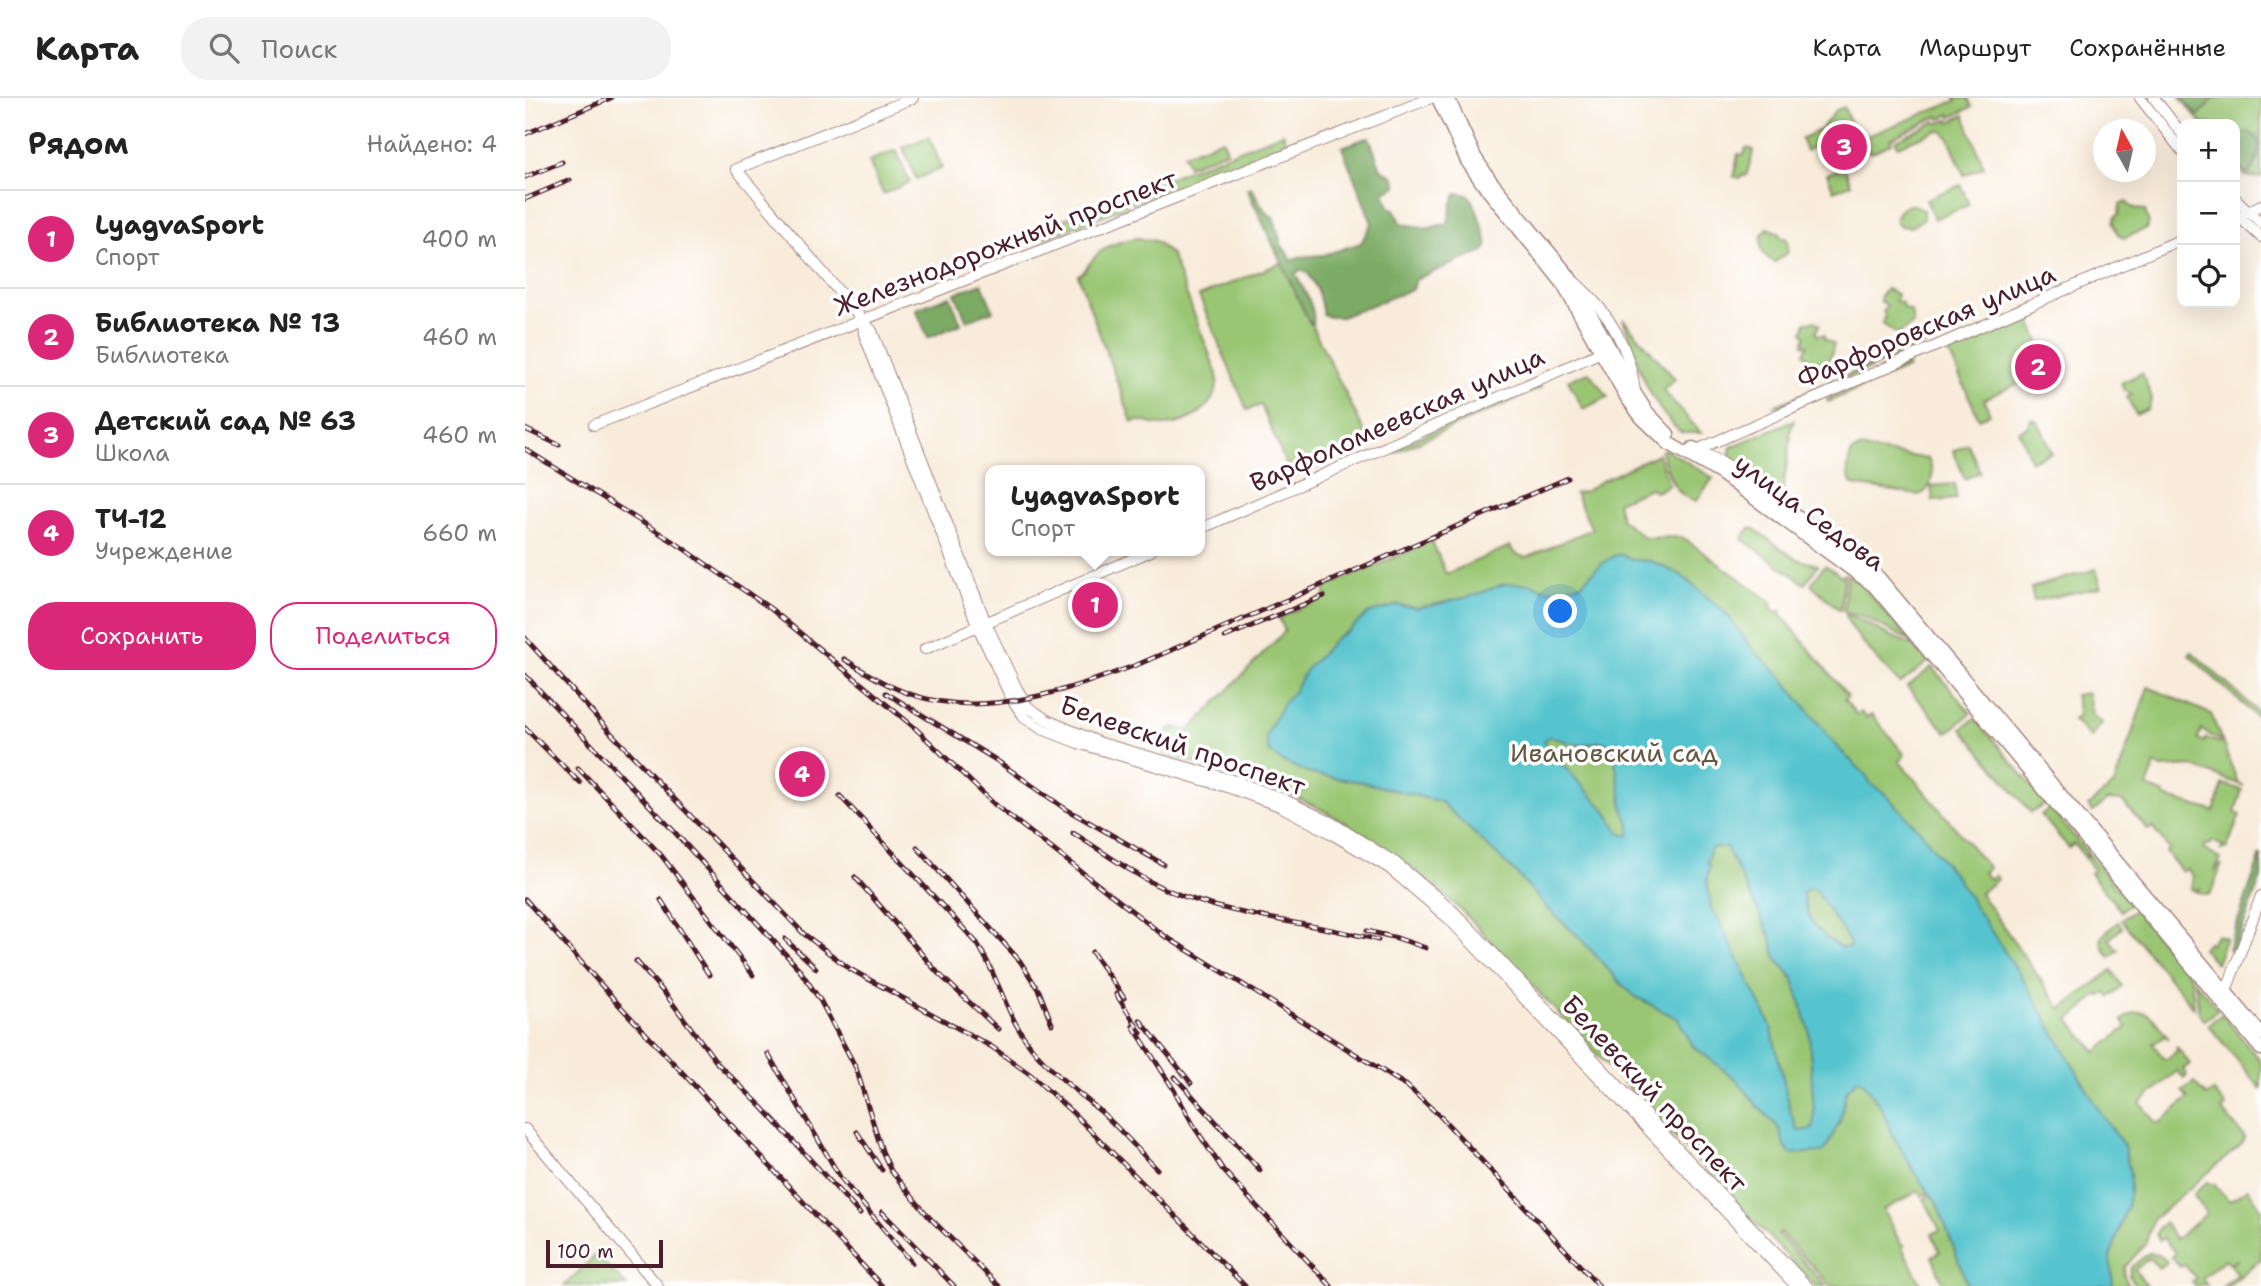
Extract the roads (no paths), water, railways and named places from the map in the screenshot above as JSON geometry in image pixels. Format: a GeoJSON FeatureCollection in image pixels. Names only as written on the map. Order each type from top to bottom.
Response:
{"type":"FeatureCollection","features":[{"type":"Feature","properties":{"kind":"main road","name":"улица Седова"},"geometry":{"type":"LineString","coordinates":[[1438,98],[1467,161],[1483,184],[1561,281],[1647,412],[1668,434],[1692,452]]}},
{"type":"Feature","properties":{"kind":"main road","name":"улица Седова"},"geometry":{"type":"LineString","coordinates":[[1448,98],[1475,157],[1490,180],[1569,276],[1640,417],[1661,437],[1724,465],[1867,566],[1880,579],[2224,997],[2261,1049]]}},
{"type":"Feature","properties":{"kind":"main road","name":"улица Седова"},"geometry":{"type":"LineString","coordinates":[[2224,997],[2261,1034]]}},
{"type":"Feature","properties":{"kind":"street","name":"Белевский проспект"},"geometry":{"type":"LineString","coordinates":[[913,98],[736,169],[863,320],[864,334],[1020,712],[1042,729],[1078,743],[1230,788],[1280,806],[1365,853],[1411,886],[1463,933],[1796,1286]]}},
{"type":"Feature","properties":{"kind":"street","name":"Железнодорожный проспект"},"geometry":{"type":"LineString","coordinates":[[594,425],[1431,98]]}},
{"type":"Feature","properties":{"kind":"street"},"geometry":{"type":"LineString","coordinates":[[2140,98],[2177,145]]}},
{"type":"Feature","properties":{"kind":"street"},"geometry":{"type":"LineString","coordinates":[[2154,98],[2177,128]]}},
{"type":"Feature","properties":{"kind":"street"},"geometry":{"type":"LineString","coordinates":[[2240,203],[2261,223]]}},
{"type":"Feature","properties":{"kind":"street"},"geometry":{"type":"LineString","coordinates":[[2240,214],[2261,205]]}},
{"type":"Feature","properties":{"kind":"street"},"geometry":{"type":"LineString","coordinates":[[2240,219],[2261,237]]}},
{"type":"Feature","properties":{"kind":"street","name":"Фарфоровская улица"},"geometry":{"type":"LineString","coordinates":[[1692,452],[2177,241]]}},
{"type":"Feature","properties":{"kind":"street"},"geometry":{"type":"LineString","coordinates":[[1569,276],[1587,292],[1616,329],[1633,374],[1636,395]]}},
{"type":"Feature","properties":{"kind":"street","name":"Варфоломеевская улица"},"geometry":{"type":"LineString","coordinates":[[1205,527],[1606,350]]}},
{"type":"Feature","properties":{"kind":"street"},"geometry":{"type":"LineString","coordinates":[[925,649],[1140,556]]}},
{"type":"Feature","properties":{"kind":"street","name":"Белевский проспект"},"geometry":{"type":"LineString","coordinates":[[982,625],[1028,707],[1047,720],[1101,743],[1269,792],[1332,823],[1403,869],[1469,928],[1807,1286]]}},
{"type":"Feature","properties":{"kind":"street"},"geometry":{"type":"LineString","coordinates":[[2224,997],[2261,896]]}},
{"type":"Feature","properties":{"kind":"street"},"geometry":{"type":"LineString","coordinates":[[525,1129],[658,1286]]}},
{"type":"Feature","properties":{"kind":"water","name":"Ивановский сад"},"geometry":{"type":"Polygon","coordinates":[[[1616,555],[1651,561],[1681,575],[1726,613],[1750,646],[1782,678],[1840,750],[1922,833],[1957,879],[2024,981],[2100,1112],[2124,1146],[2130,1173],[2130,1191],[2110,1257],[2113,1286],[1968,1286],[1937,1203],[1920,1181],[1892,1134],[1882,1109],[1863,1081],[1857,1079],[1846,1091],[1840,1121],[1825,1150],[1791,1154],[1785,1148],[1780,1130],[1737,1080],[1693,1046],[1678,1019],[1636,997],[1622,985],[1517,874],[1441,802],[1362,782],[1311,774],[1283,762],[1268,750],[1266,737],[1269,729],[1305,671],[1337,637],[1350,630],[1367,614],[1398,605],[1416,608],[1434,605],[1475,595],[1504,584],[1531,584],[1547,590],[1567,588],[1581,584],[1600,565],[1616,555]],[[1550,736],[1544,740],[1550,751],[1605,810],[1621,834],[1629,836],[1630,826],[1624,812],[1613,749],[1600,741],[1580,745],[1550,736]],[[1726,847],[1711,848],[1707,862],[1710,866],[1707,879],[1711,908],[1771,1026],[1791,1113],[1798,1131],[1813,1129],[1809,1030],[1793,978],[1776,958],[1770,935],[1726,847]],[[1807,889],[1803,893],[1807,912],[1819,931],[1841,948],[1850,947],[1815,889],[1807,889]]]}},
{"type":"Feature","properties":{"kind":"railway"},"geometry":{"type":"LineString","coordinates":[[525,134],[611,98]]}},
{"type":"Feature","properties":{"kind":"railway"},"geometry":{"type":"LineString","coordinates":[[525,177],[562,162]]}},
{"type":"Feature","properties":{"kind":"railway"},"geometry":{"type":"LineString","coordinates":[[525,199],[570,180]]}},
{"type":"Feature","properties":{"kind":"railway"},"geometry":{"type":"LineString","coordinates":[[525,429],[559,445]]}},
{"type":"Feature","properties":{"kind":"railway"},"geometry":{"type":"LineString","coordinates":[[525,449],[677,544],[771,609],[915,728],[994,804],[1163,935],[1407,1086],[1440,1116],[1599,1286]]}},
{"type":"Feature","properties":{"kind":"railway"},"geometry":{"type":"LineString","coordinates":[[844,659],[893,687],[938,701],[997,703],[1055,692],[1139,664],[1568,478]]}},
{"type":"Feature","properties":{"kind":"railway"},"geometry":{"type":"LineString","coordinates":[[1225,637],[1324,596]]}},
{"type":"Feature","properties":{"kind":"railway"},"geometry":{"type":"LineString","coordinates":[[525,638],[610,732],[804,934],[850,969],[992,1047],[1031,1075],[1074,1114],[1245,1286]]}},
{"type":"Feature","properties":{"kind":"railway"},"geometry":{"type":"LineString","coordinates":[[525,675],[669,826],[799,969],[820,1000],[856,1068],[891,1171],[929,1217],[999,1286]]}},
{"type":"Feature","properties":{"kind":"railway"},"geometry":{"type":"LineString","coordinates":[[886,693],[996,760],[1064,808],[1163,864]]}},
{"type":"Feature","properties":{"kind":"railway"},"geometry":{"type":"LineString","coordinates":[[525,728],[580,783]]}},
{"type":"Feature","properties":{"kind":"railway"},"geometry":{"type":"LineString","coordinates":[[578,768],[661,855],[753,975]]}},
{"type":"Feature","properties":{"kind":"railway"},"geometry":{"type":"LineString","coordinates":[[840,796],[977,943],[1012,1017],[1042,1060],[1107,1118],[1157,1169]]}},
{"type":"Feature","properties":{"kind":"railway"},"geometry":{"type":"LineString","coordinates":[[1073,833],[1145,879],[1195,900],[1247,914],[1378,940]]}},
{"type":"Feature","properties":{"kind":"railway"},"geometry":{"type":"LineString","coordinates":[[917,847],[1020,961],[1039,991],[1052,1024]]}},
{"type":"Feature","properties":{"kind":"railway"},"geometry":{"type":"LineString","coordinates":[[855,877],[938,973],[998,1029]]}},
{"type":"Feature","properties":{"kind":"railway"},"geometry":{"type":"LineString","coordinates":[[525,899],[620,1006],[882,1286]]}},
{"type":"Feature","properties":{"kind":"railway"},"geometry":{"type":"LineString","coordinates":[[661,900],[709,975]]}},
{"type":"Feature","properties":{"kind":"railway"},"geometry":{"type":"LineString","coordinates":[[1367,931],[1426,948]]}},
{"type":"Feature","properties":{"kind":"railway"},"geometry":{"type":"LineString","coordinates":[[785,939],[816,968]]}},
{"type":"Feature","properties":{"kind":"railway"},"geometry":{"type":"LineString","coordinates":[[1092,952],[1124,998]]}},
{"type":"Feature","properties":{"kind":"railway"},"geometry":{"type":"LineString","coordinates":[[636,961],[667,996],[718,1064],[762,1107],[860,1214]]}},
{"type":"Feature","properties":{"kind":"railway"},"geometry":{"type":"LineString","coordinates":[[1116,994],[1141,1033]]}},
{"type":"Feature","properties":{"kind":"railway"},"geometry":{"type":"LineString","coordinates":[[1140,1020],[1191,1083]]}},
{"type":"Feature","properties":{"kind":"railway"},"geometry":{"type":"LineString","coordinates":[[1133,1026],[1223,1170],[1331,1286]]}},
{"type":"Feature","properties":{"kind":"railway"},"geometry":{"type":"LineString","coordinates":[[768,1054],[840,1177],[912,1263]]}},
{"type":"Feature","properties":{"kind":"railway"},"geometry":{"type":"LineString","coordinates":[[1175,1077],[1260,1170]]}},
{"type":"Feature","properties":{"kind":"railway"},"geometry":{"type":"LineString","coordinates":[[857,1132],[882,1170]]}},
{"type":"Feature","properties":{"kind":"railway"},"geometry":{"type":"LineString","coordinates":[[882,1212],[954,1286]]}},
{"type":"Feature","properties":{"kind":"place","name":"Детский сад № 63"},"geometry":{"type":"Point","coordinates":[1844,147]}},
{"type":"Feature","properties":{"kind":"place","name":"Библиотека № 13"},"geometry":{"type":"Point","coordinates":[2038,367]}},
{"type":"Feature","properties":{"kind":"place","name":"LyagvaSport"},"geometry":{"type":"Point","coordinates":[1095,605]}},
{"type":"Feature","properties":{"kind":"place","name":"ТЧ-12"},"geometry":{"type":"Point","coordinates":[802,774]}}]}
